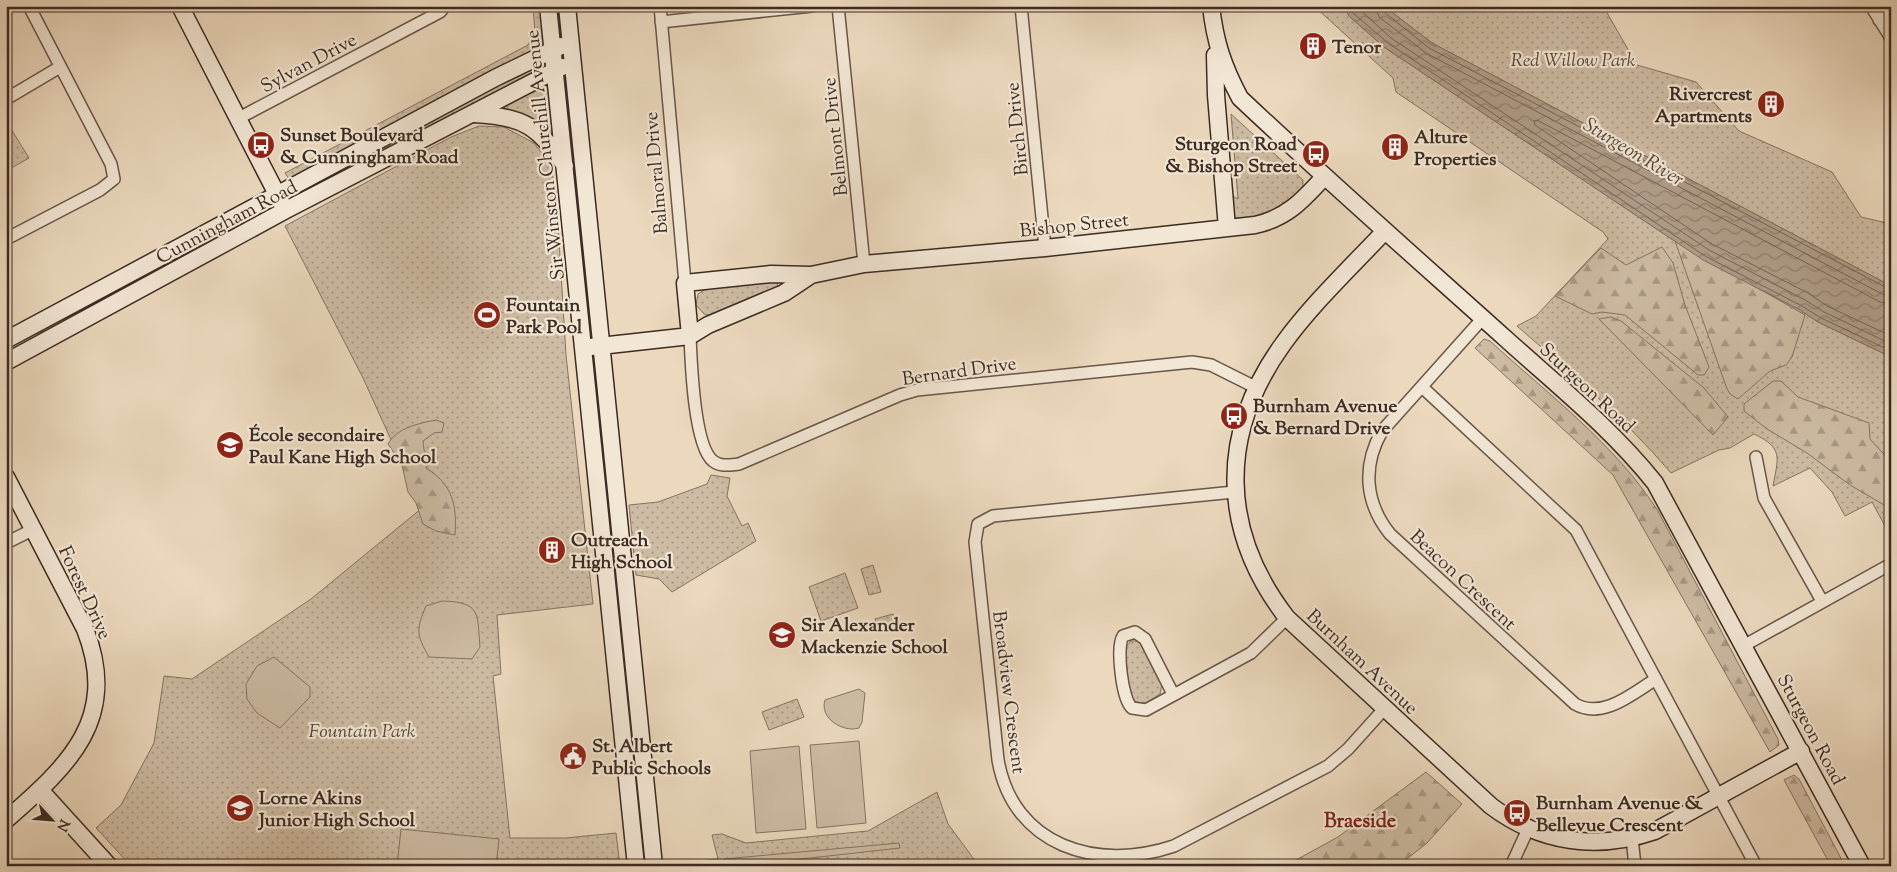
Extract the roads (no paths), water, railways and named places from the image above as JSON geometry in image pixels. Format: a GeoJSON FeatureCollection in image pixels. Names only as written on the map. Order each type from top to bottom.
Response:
{"type":"FeatureCollection","features":[{"type":"Feature","properties":{"kind":"main road"},"geometry":{"type":"LineString","coordinates":[[180,6],[286,210]]}},
{"type":"Feature","properties":{"kind":"main road","name":"Sir Winston Churchill Avenue"},"geometry":{"type":"LineString","coordinates":[[548,6],[566,167],[636,866]]}},
{"type":"Feature","properties":{"kind":"main road","name":"Sir Winston Churchill Avenue"},"geometry":{"type":"LineString","coordinates":[[567,6],[654,866]]}},
{"type":"Feature","properties":{"kind":"main road","name":"Sturgeon Road"},"geometry":{"type":"LineString","coordinates":[[1211,6],[1215,41],[1225,71],[1240,98],[1384,232],[1483,318],[1636,458],[1666,499],[1862,866]]}},
{"type":"Feature","properties":{"kind":"main road"},"geometry":{"type":"LineString","coordinates":[[1215,41],[1216,96],[1227,228]]}},
{"type":"Feature","properties":{"kind":"main road","name":"Cunningham Road"},"geometry":{"type":"LineString","coordinates":[[6,340],[495,78],[571,42]]}},
{"type":"Feature","properties":{"kind":"main road","name":"Cunningham Road"},"geometry":{"type":"LineString","coordinates":[[6,362],[286,210],[573,61]]}},
{"type":"Feature","properties":{"kind":"main road"},"geometry":{"type":"LineString","coordinates":[[472,114],[501,115],[520,121],[537,131],[554,149],[566,167]]}},
{"type":"Feature","properties":{"kind":"main road","name":"Bishop Street"},"geometry":{"type":"LineString","coordinates":[[685,283],[771,274],[811,275],[864,264],[1045,248],[1255,225],[1280,217],[1304,200],[1324,177]]}},
{"type":"Feature","properties":{"kind":"main road","name":"Burnham Avenue"},"geometry":{"type":"LineString","coordinates":[[1384,232],[1295,328],[1270,362],[1256,388],[1240,439],[1234,492],[1245,542],[1256,571],[1270,596],[1287,618],[1384,710],[1491,806],[1528,829],[1554,838],[1581,842],[1607,842],[1632,838],[1655,831],[1801,751]]}},
{"type":"Feature","properties":{"kind":"main road","name":"Bishop Street"},"geometry":{"type":"LineString","coordinates":[[584,348],[690,336],[708,325],[784,292],[811,275]]}},
{"type":"Feature","properties":{"kind":"main road","name":"Balmoral Drive"},"geometry":{"type":"LineString","coordinates":[[685,283],[690,336]]}},
{"type":"Feature","properties":{"kind":"main road","name":"Forest Drive"},"geometry":{"type":"LineString","coordinates":[[6,477],[85,629],[93,652],[96,675],[91,716],[81,741],[66,764],[6,820]]}},
{"type":"Feature","properties":{"kind":"main road"},"geometry":{"type":"LineString","coordinates":[[40,790],[109,866]]}},
{"type":"Feature","properties":{"kind":"street"},"geometry":{"type":"LineString","coordinates":[[6,239],[100,190],[114,179],[111,164],[29,6]]}},
{"type":"Feature","properties":{"kind":"street","name":"Sylvan Drive"},"geometry":{"type":"LineString","coordinates":[[239,118],[440,12],[445,6]]}},
{"type":"Feature","properties":{"kind":"street","name":"Balmoral Drive"},"geometry":{"type":"LineString","coordinates":[[660,6],[685,283]]}},
{"type":"Feature","properties":{"kind":"street"},"geometry":{"type":"LineString","coordinates":[[662,22],[812,6]]}},
{"type":"Feature","properties":{"kind":"street","name":"Belmont Drive"},"geometry":{"type":"LineString","coordinates":[[838,6],[864,264]]}},
{"type":"Feature","properties":{"kind":"street","name":"Birch Drive"},"geometry":{"type":"LineString","coordinates":[[1021,6],[1045,248]]}},
{"type":"Feature","properties":{"kind":"street"},"geometry":{"type":"LineString","coordinates":[[1871,6],[1891,38]]}},
{"type":"Feature","properties":{"kind":"street"},"geometry":{"type":"LineString","coordinates":[[1880,20],[1891,12]]}},
{"type":"Feature","properties":{"kind":"street"},"geometry":{"type":"LineString","coordinates":[[6,99],[60,67]]}},
{"type":"Feature","properties":{"kind":"street","name":"Beacon Crescent"},"geometry":{"type":"LineString","coordinates":[[1483,318],[1382,431],[1370,460],[1368,480],[1371,501],[1379,519],[1390,534],[1581,708],[1594,710],[1607,707],[1656,679]]}},
{"type":"Feature","properties":{"kind":"street","name":"Bernard Drive"},"geometry":{"type":"LineString","coordinates":[[690,336],[698,427],[709,457],[717,463],[726,466],[738,464],[900,395],[917,390],[1192,362],[1211,365],[1256,388]]}},
{"type":"Feature","properties":{"kind":"street"},"geometry":{"type":"LineString","coordinates":[[1422,386],[1576,530],[1756,866]]}},
{"type":"Feature","properties":{"kind":"street"},"geometry":{"type":"LineString","coordinates":[[1756,457],[1764,498],[1822,601]]}},
{"type":"Feature","properties":{"kind":"street","name":"Broadview Crescent"},"geometry":{"type":"LineString","coordinates":[[1234,492],[993,516],[978,524],[975,542],[998,760],[1005,788],[1018,813],[1045,839],[1080,856],[1108,861],[1148,856],[1174,846],[1328,766],[1348,749],[1384,710]]}},
{"type":"Feature","properties":{"kind":"street"},"geometry":{"type":"LineString","coordinates":[[6,544],[34,528]]}},
{"type":"Feature","properties":{"kind":"street"},"geometry":{"type":"LineString","coordinates":[[1745,645],[1891,564]]}},
{"type":"Feature","properties":{"kind":"street"},"geometry":{"type":"LineString","coordinates":[[1173,694],[1145,638],[1135,632],[1124,636],[1120,648],[1125,697],[1128,705],[1136,710],[1146,710],[1251,653],[1287,618]]}},
{"type":"Feature","properties":{"kind":"street"},"geometry":{"type":"LineString","coordinates":[[1511,866],[1528,829]]}},
{"type":"Feature","properties":{"kind":"street"},"geometry":{"type":"LineString","coordinates":[[1632,838],[1635,866]]}},
{"type":"Feature","properties":{"kind":"water","name":"Sturgeon River"},"geometry":{"type":"Polygon","coordinates":[[[1344,6],[1384,6],[1432,43],[1891,286],[1891,357],[1818,322],[1800,310],[1703,260],[1384,47],[1349,16],[1344,6]]]}},
{"type":"Feature","properties":{"kind":"place","name":"Tenor"},"geometry":{"type":"Point","coordinates":[1313,46]}},
{"type":"Feature","properties":{"kind":"place","name":"Rivercrest Apartments"},"geometry":{"type":"Point","coordinates":[1771,104]}},
{"type":"Feature","properties":{"kind":"place","name":"Sunset Boulevard & Cunningham Road"},"geometry":{"type":"Point","coordinates":[261,145]}},
{"type":"Feature","properties":{"kind":"place","name":"Alture Properties"},"geometry":{"type":"Point","coordinates":[1395,147]}},
{"type":"Feature","properties":{"kind":"place","name":"Sturgeon Road & Bishop Street"},"geometry":{"type":"Point","coordinates":[1316,154]}},
{"type":"Feature","properties":{"kind":"place","name":"Fountain Park Pool"},"geometry":{"type":"Point","coordinates":[487,315]}},
{"type":"Feature","properties":{"kind":"place","name":"Burnham Avenue & Bernard Drive"},"geometry":{"type":"Point","coordinates":[1234,416]}},
{"type":"Feature","properties":{"kind":"place","name":"École secondaire Paul Kane High School"},"geometry":{"type":"Point","coordinates":[230,445]}},
{"type":"Feature","properties":{"kind":"place","name":"Outreach High School"},"geometry":{"type":"Point","coordinates":[552,550]}},
{"type":"Feature","properties":{"kind":"place","name":"Sir Alexander Mackenzie School"},"geometry":{"type":"Point","coordinates":[782,635]}},
{"type":"Feature","properties":{"kind":"place","name":"St. Albert Public Schools"},"geometry":{"type":"Point","coordinates":[573,756]}},
{"type":"Feature","properties":{"kind":"place","name":"Lorne Akins Junior High School"},"geometry":{"type":"Point","coordinates":[240,808]}},
{"type":"Feature","properties":{"kind":"place","name":"Burnham Avenue & Bellevue Crescent"},"geometry":{"type":"Point","coordinates":[1517,813]}},
{"type":"Feature","properties":{"kind":"district","name":"Braeside"},"geometry":{"type":"Point","coordinates":[1360,820]}},
{"type":"Feature","properties":{"kind":"park label","name":"Red Willow Park"},"geometry":{"type":"Point","coordinates":[1573,59]}},
{"type":"Feature","properties":{"kind":"park label","name":"Fountain Park"},"geometry":{"type":"Point","coordinates":[362,730]}}]}
